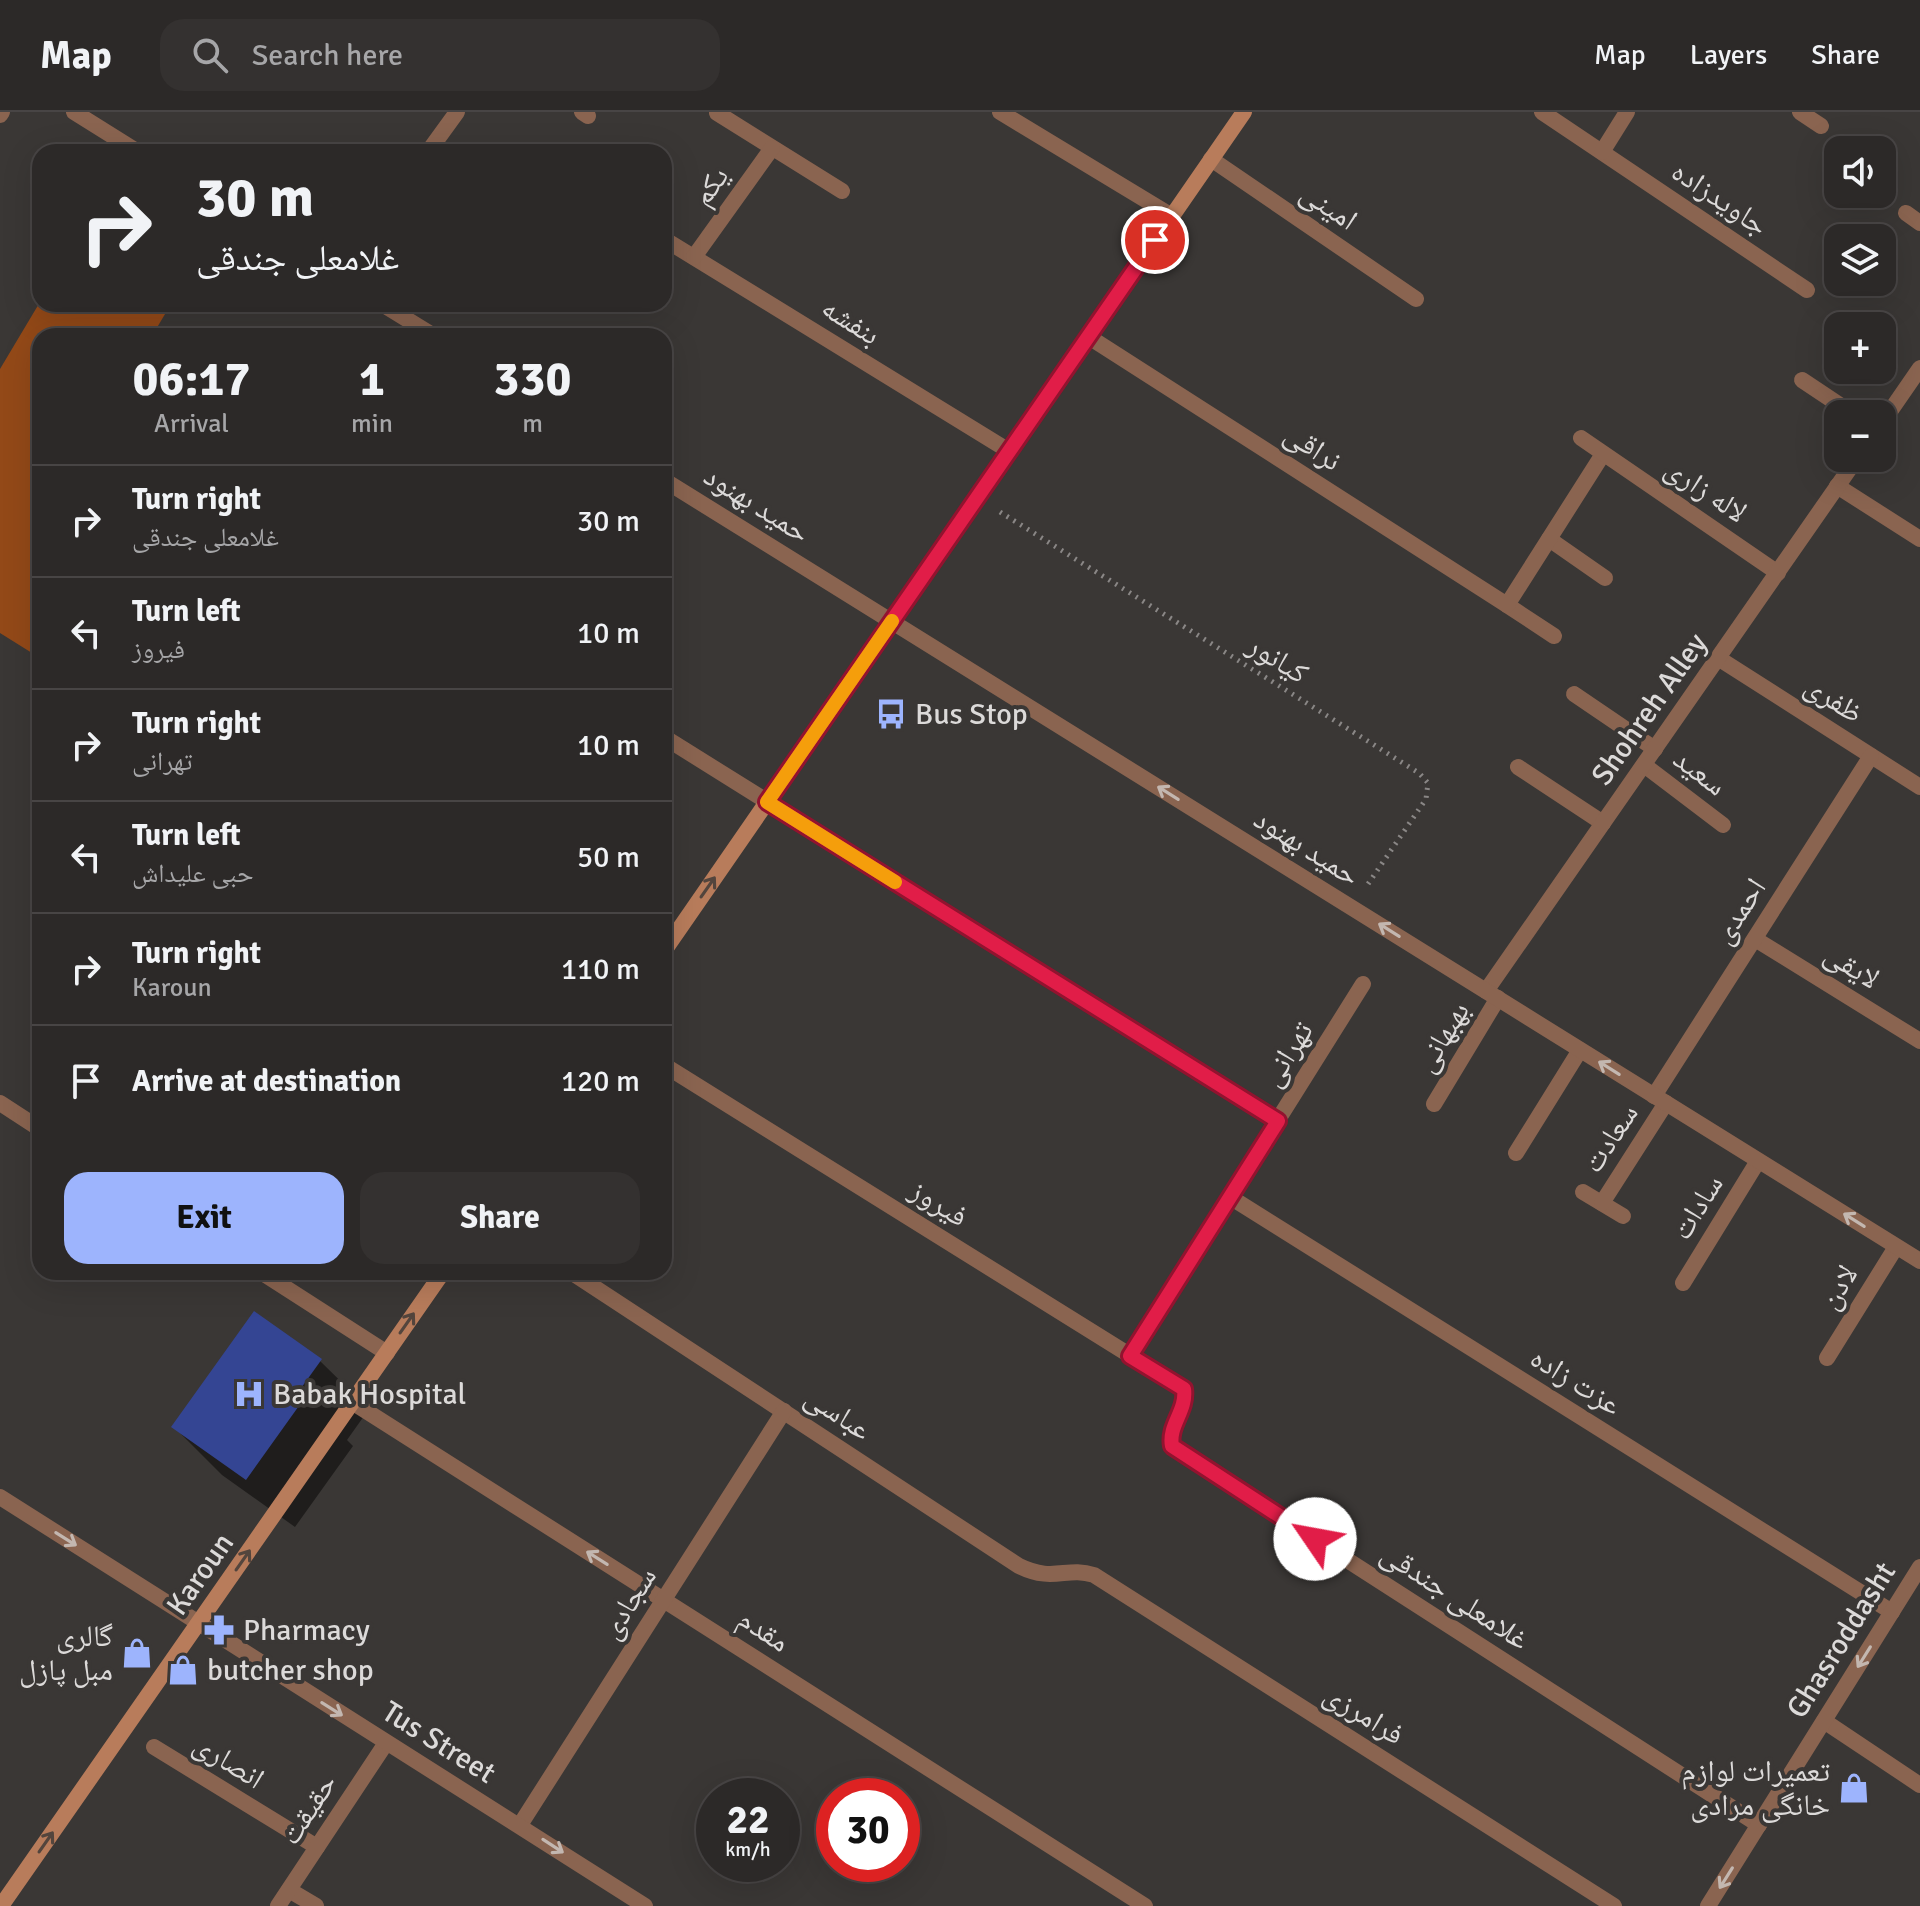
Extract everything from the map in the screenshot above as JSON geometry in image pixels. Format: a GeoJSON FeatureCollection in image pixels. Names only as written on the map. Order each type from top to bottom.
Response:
{"type":"FeatureCollection","features":[{"type":"Feature","properties":{"kind":"main road"},"geometry":{"type":"LineString","coordinates":[[672,939],[1244,112]]}},
{"type":"Feature","properties":{"kind":"main road","name":"Karoun"},"geometry":{"type":"LineString","coordinates":[[6,1902],[437,1280]]}},
{"type":"Feature","properties":{"kind":"street"},"geometry":{"type":"LineString","coordinates":[[74,112],[125,144]]}},
{"type":"Feature","properties":{"kind":"street"},"geometry":{"type":"LineString","coordinates":[[434,144],[457,112]]}},
{"type":"Feature","properties":{"kind":"street"},"geometry":{"type":"LineString","coordinates":[[1000,112],[1172,216]]}},
{"type":"Feature","properties":{"kind":"street","name":"جاویدزاده"},"geometry":{"type":"LineString","coordinates":[[1542,112],[1807,290]]}},
{"type":"Feature","properties":{"kind":"street"},"geometry":{"type":"LineString","coordinates":[[1602,152],[1627,112]]}},
{"type":"Feature","properties":{"kind":"street"},"geometry":{"type":"LineString","coordinates":[[1800,112],[1821,126]]}},
{"type":"Feature","properties":{"kind":"street","name":"یکم"},"geometry":{"type":"LineString","coordinates":[[717,113],[842,191]]}},
{"type":"Feature","properties":{"kind":"street","name":"یکم"},"geometry":{"type":"LineString","coordinates":[[694,257],[772,148]]}},
{"type":"Feature","properties":{"kind":"street","name":"امینی"},"geometry":{"type":"LineString","coordinates":[[1211,159],[1416,299]]}},
{"type":"Feature","properties":{"kind":"street","name":"بنفشه"},"geometry":{"type":"LineString","coordinates":[[672,244],[1009,451]]}},
{"type":"Feature","properties":{"kind":"street"},"geometry":{"type":"LineString","coordinates":[[395,312],[421,328]]}},
{"type":"Feature","properties":{"kind":"street","name":"نراقی"},"geometry":{"type":"LineString","coordinates":[[1089,337],[1554,636]]}},
{"type":"Feature","properties":{"kind":"street"},"geometry":{"type":"LineString","coordinates":[[1896,403],[1920,368]]}},
{"type":"Feature","properties":{"kind":"street"},"geometry":{"type":"LineString","coordinates":[[1802,380],[1832,400]]}},
{"type":"Feature","properties":{"kind":"street","name":"لاله زاری"},"geometry":{"type":"LineString","coordinates":[[1581,438],[1778,573]]}},
{"type":"Feature","properties":{"kind":"street"},"geometry":{"type":"LineString","coordinates":[[1507,605],[1603,454]]}},
{"type":"Feature","properties":{"kind":"street","name":"Shohreh Alley"},"geometry":{"type":"LineString","coordinates":[[1492,995],[1603,823],[1847,472]]}},
{"type":"Feature","properties":{"kind":"street","name":"حمید بهنود"},"geometry":{"type":"LineString","coordinates":[[672,485],[1920,1261]]}},
{"type":"Feature","properties":{"kind":"street"},"geometry":{"type":"LineString","coordinates":[[1837,486],[1920,539]]}},
{"type":"Feature","properties":{"kind":"street"},"geometry":{"type":"LineString","coordinates":[[1549,539],[1605,578]]}},
{"type":"Feature","properties":{"kind":"street","name":"ظفری"},"geometry":{"type":"LineString","coordinates":[[1718,658],[1920,787]]}},
{"type":"Feature","properties":{"kind":"street"},"geometry":{"type":"LineString","coordinates":[[1574,694],[1655,749]]}},
{"type":"Feature","properties":{"kind":"street"},"geometry":{"type":"LineString","coordinates":[[672,742],[1278,1121]]}},
{"type":"Feature","properties":{"kind":"street","name":"احمدی"},"geometry":{"type":"LineString","coordinates":[[1660,1100],[1755,939],[1871,756]]}},
{"type":"Feature","properties":{"kind":"street","name":"سعید"},"geometry":{"type":"LineString","coordinates":[[1644,765],[1723,825]]}},
{"type":"Feature","properties":{"kind":"street"},"geometry":{"type":"LineString","coordinates":[[1518,767],[1603,823]]}},
{"type":"Feature","properties":{"kind":"street","name":"لایقی"},"geometry":{"type":"LineString","coordinates":[[1755,939],[1920,1041]]}},
{"type":"Feature","properties":{"kind":"street","name":"تهرانی"},"geometry":{"type":"LineString","coordinates":[[1130,1356],[1363,984]]}},
{"type":"Feature","properties":{"kind":"street","name":"بهبهانی"},"geometry":{"type":"LineString","coordinates":[[1434,1104],[1492,995]]}},
{"type":"Feature","properties":{"kind":"street"},"geometry":{"type":"LineString","coordinates":[[1516,1153],[1580,1050]]}},
{"type":"Feature","properties":{"kind":"street","name":"فیروز"},"geometry":{"type":"LineString","coordinates":[[672,1070],[1184,1389]]}},
{"type":"Feature","properties":{"kind":"street","name":"سعادت"},"geometry":{"type":"LineString","coordinates":[[1602,1203],[1660,1100]]}},
{"type":"Feature","properties":{"kind":"street"},"geometry":{"type":"LineString","coordinates":[[0,1103],[32,1124]]}},
{"type":"Feature","properties":{"kind":"street","name":"سادات"},"geometry":{"type":"LineString","coordinates":[[1683,1283],[1758,1161]]}},
{"type":"Feature","properties":{"kind":"street","name":"سعادت"},"geometry":{"type":"LineString","coordinates":[[1583,1192],[1623,1216]]}},
{"type":"Feature","properties":{"kind":"street","name":"عزت زاده"},"geometry":{"type":"LineString","coordinates":[[1230,1197],[1892,1612]]}},
{"type":"Feature","properties":{"kind":"street","name":"لادن"},"geometry":{"type":"LineString","coordinates":[[1827,1358],[1896,1247]]}},
{"type":"Feature","properties":{"kind":"street"},"geometry":{"type":"LineString","coordinates":[[273,1280],[387,1353]]}},
{"type":"Feature","properties":{"kind":"street","name":"عباسی"},"geometry":{"type":"LineString","coordinates":[[583,1280],[1019,1566],[1039,1576],[1082,1572]]}},
{"type":"Feature","properties":{"kind":"street","name":"غلامعلی جندقی"},"geometry":{"type":"LineString","coordinates":[[1184,1389],[1186,1402],[1170,1435],[1172,1446],[1759,1825]]}},
{"type":"Feature","properties":{"kind":"street","name":"مقدم"},"geometry":{"type":"LineString","coordinates":[[352,1402],[1145,1906]]}},
{"type":"Feature","properties":{"kind":"street","name":"سجادی"},"geometry":{"type":"LineString","coordinates":[[520,1825],[784,1411]]}},
{"type":"Feature","properties":{"kind":"street","name":"Tus Street"},"geometry":{"type":"LineString","coordinates":[[0,1497],[645,1906]]}},
{"type":"Feature","properties":{"kind":"street","name":"Ghasroddasht"},"geometry":{"type":"LineString","coordinates":[[1708,1906],[1920,1567]]}},
{"type":"Feature","properties":{"kind":"street","name":"فرامرزی"},"geometry":{"type":"LineString","coordinates":[[1082,1572],[1106,1582],[1614,1906]]}},
{"type":"Feature","properties":{"kind":"street"},"geometry":{"type":"LineString","coordinates":[[1824,1721],[1920,1785]]}},
{"type":"Feature","properties":{"kind":"street","name":"حقیقت"},"geometry":{"type":"LineString","coordinates":[[278,1906],[386,1743]]}},
{"type":"Feature","properties":{"kind":"street","name":"انصاری"},"geometry":{"type":"LineString","coordinates":[[154,1747],[317,1847]]}},
{"type":"Feature","properties":{"kind":"street"},"geometry":{"type":"LineString","coordinates":[[289,1890],[316,1906]]}},
{"type":"Feature","properties":{"kind":"path","name":"کیانور"},"geometry":{"type":"LineString","coordinates":[[977,498],[1419,773],[1428,783],[1426,799],[1352,908]]}},
{"type":"Feature","properties":{"kind":"shaded area"},"geometry":{"type":"Polygon","coordinates":[[[34,312],[166,312],[157,328],[32,328],[32,653],[0,633],[0,369],[34,312]]]}},
{"type":"Feature","properties":{"kind":"building","name":"Babak Hospital"},"geometry":{"type":"Polygon","coordinates":[[[254,1311],[322,1359],[299,1391],[306,1396],[246,1480],[171,1427],[254,1311]]]}},
{"type":"Feature","properties":{"kind":"slow traffic"},"geometry":{"type":"LineString","coordinates":[[892,621],[767,802],[895,882]]}},
{"type":"Feature","properties":{"kind":"place","name":"Bus Stop"},"geometry":{"type":"Point","coordinates":[891,714]}},
{"type":"Feature","properties":{"kind":"place","name":"Babak Hospital"},"geometry":{"type":"Point","coordinates":[249,1394]}},
{"type":"Feature","properties":{"kind":"place","name":"Pharmacy"},"geometry":{"type":"Point","coordinates":[219,1630]}},
{"type":"Feature","properties":{"kind":"place","name":"گالری مبل پازل"},"geometry":{"type":"Point","coordinates":[137,1653]}},
{"type":"Feature","properties":{"kind":"place","name":"butcher shop"},"geometry":{"type":"Point","coordinates":[183,1670]}},
{"type":"Feature","properties":{"kind":"place","name":"تعمیرات لوازم خانگی مرادی"},"geometry":{"type":"Point","coordinates":[1854,1788]}},
{"type":"Feature","properties":{"kind":"route"},"geometry":{"type":"LineString","coordinates":[[1155,240],[767,802],[1278,1121],[1130,1356],[1184,1389],[1186,1402],[1170,1435],[1172,1446],[1315,1539]]}}]}
